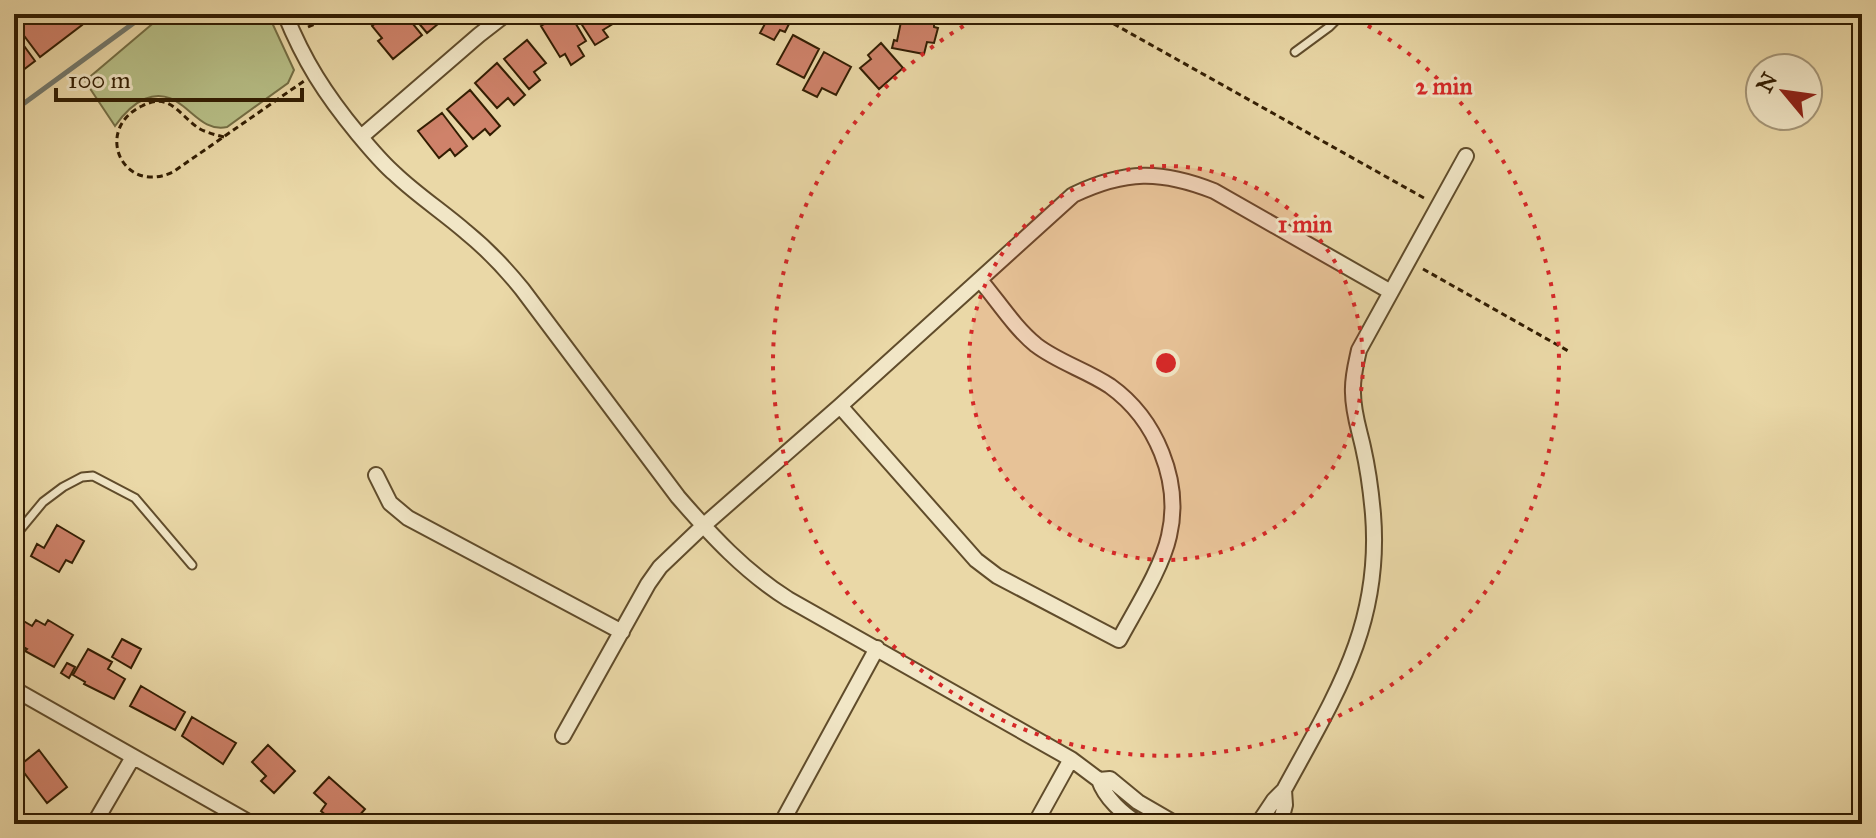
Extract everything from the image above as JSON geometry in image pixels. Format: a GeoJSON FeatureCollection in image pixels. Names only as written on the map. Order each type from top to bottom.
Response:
{"type":"FeatureCollection","features":[{"type":"Feature","properties":{"kind":"street"},"geometry":{"type":"LineString","coordinates":[[285,14],[314,74],[331,101],[380,160],[467,232],[504,268],[678,497],[746,569],[769,588],[1071,759],[1099,780],[1102,791],[1139,824]]}},
{"type":"Feature","properties":{"kind":"street"},"geometry":{"type":"LineString","coordinates":[[361,137],[506,14]]}},
{"type":"Feature","properties":{"kind":"street"},"geometry":{"type":"LineString","coordinates":[[1258,824],[1284,790],[1347,670],[1362,631],[1369,600],[1373,572],[1373,515],[1355,415],[1353,384],[1359,350],[1466,156]]}},
{"type":"Feature","properties":{"kind":"street"},"geometry":{"type":"LineString","coordinates":[[563,736],[660,567],[1073,195],[1092,186],[1141,176],[1186,180],[1214,191],[1391,292]]}},
{"type":"Feature","properties":{"kind":"street"},"geometry":{"type":"LineString","coordinates":[[840,406],[976,560],[997,576],[1119,640],[1160,562],[1169,537],[1173,495],[1160,449],[1151,431],[1125,399],[1110,386],[1050,355],[1032,342],[980,280]]}},
{"type":"Feature","properties":{"kind":"street"},"geometry":{"type":"LineString","coordinates":[[376,475],[390,503],[408,518],[622,632]]}},
{"type":"Feature","properties":{"kind":"street"},"geometry":{"type":"LineString","coordinates":[[781,824],[877,648]]}},
{"type":"Feature","properties":{"kind":"street"},"geometry":{"type":"LineString","coordinates":[[14,689],[252,824]]}},
{"type":"Feature","properties":{"kind":"street"},"geometry":{"type":"LineString","coordinates":[[94,824],[133,757]]}},
{"type":"Feature","properties":{"kind":"street"},"geometry":{"type":"LineString","coordinates":[[1035,824],[1071,759]]}},
{"type":"Feature","properties":{"kind":"street"},"geometry":{"type":"LineString","coordinates":[[1099,780],[1110,779],[1138,802],[1176,824]]}},
{"type":"Feature","properties":{"kind":"street"},"geometry":{"type":"LineString","coordinates":[[1280,824],[1285,805],[1284,790]]}},
{"type":"Feature","properties":{"kind":"lane"},"geometry":{"type":"LineString","coordinates":[[1295,52],[1342,14]]}},
{"type":"Feature","properties":{"kind":"lane"},"geometry":{"type":"LineString","coordinates":[[14,537],[43,502],[82,477],[93,476],[135,498],[192,565]]}},
{"type":"Feature","properties":{"kind":"path"},"geometry":{"type":"LineString","coordinates":[[293,34],[317,23],[322,14]]}},
{"type":"Feature","properties":{"kind":"path"},"geometry":{"type":"LineString","coordinates":[[1096,14],[1439,206]]}},
{"type":"Feature","properties":{"kind":"path"},"geometry":{"type":"LineString","coordinates":[[224,137],[199,128],[172,105],[153,101],[125,117],[116,145],[125,165],[134,173],[154,178],[173,172],[224,137],[314,74]]}},
{"type":"Feature","properties":{"kind":"path"},"geometry":{"type":"LineString","coordinates":[[1409,261],[1570,352]]}},
{"type":"Feature","properties":{"kind":"green space"},"geometry":{"type":"Polygon","coordinates":[[[164,14],[268,14],[294,70],[288,83],[227,127],[208,125],[183,106],[163,96],[137,103],[115,126],[85,81],[164,14]]]}},
{"type":"Feature","properties":{"kind":"building"},"geometry":{"type":"Polygon","coordinates":[[[20,14],[73,14],[82,25],[40,57],[19,29],[23,26],[24,18],[20,14]]]}},
{"type":"Feature","properties":{"kind":"building"},"geometry":{"type":"Polygon","coordinates":[[[387,14],[405,14],[422,35],[393,59],[378,41],[382,38],[372,26],[387,14]]]}},
{"type":"Feature","properties":{"kind":"building"},"geometry":{"type":"Polygon","coordinates":[[[411,14],[450,14],[427,33],[411,14]]]}},
{"type":"Feature","properties":{"kind":"building"},"geometry":{"type":"Polygon","coordinates":[[[568,14],[586,41],[578,46],[584,56],[571,65],[565,54],[560,57],[541,26],[568,14]]]}},
{"type":"Feature","properties":{"kind":"building"},"geometry":{"type":"Polygon","coordinates":[[[575,14],[611,14],[616,22],[603,30],[608,37],[595,45],[575,14]]]}},
{"type":"Feature","properties":{"kind":"building"},"geometry":{"type":"Polygon","coordinates":[[[760,14],[794,14],[785,32],[780,30],[774,40],[760,33],[766,22],[758,18],[760,14]]]}},
{"type":"Feature","properties":{"kind":"building"},"geometry":{"type":"Polygon","coordinates":[[[902,17],[934,23],[934,27],[938,28],[934,43],[927,42],[924,54],[892,48],[894,40],[897,41],[902,17]]]}},
{"type":"Feature","properties":{"kind":"building"},"geometry":{"type":"Polygon","coordinates":[[[14,32],[35,61],[14,77],[14,32]]]}},
{"type":"Feature","properties":{"kind":"building"},"geometry":{"type":"Polygon","coordinates":[[[793,35],[819,49],[804,78],[777,64],[793,35]]]}},
{"type":"Feature","properties":{"kind":"building"},"geometry":{"type":"Polygon","coordinates":[[[527,40],[546,63],[534,72],[540,80],[529,89],[504,59],[527,40]]]}},
{"type":"Feature","properties":{"kind":"building"},"geometry":{"type":"Polygon","coordinates":[[[881,43],[903,68],[879,89],[860,68],[871,59],[868,55],[881,43]]]}},
{"type":"Feature","properties":{"kind":"building"},"geometry":{"type":"Polygon","coordinates":[[[824,52],[851,67],[836,95],[822,88],[817,97],[803,90],[824,52]]]}},
{"type":"Feature","properties":{"kind":"building"},"geometry":{"type":"Polygon","coordinates":[[[497,63],[525,95],[514,105],[508,98],[497,108],[475,83],[497,63]]]}},
{"type":"Feature","properties":{"kind":"building"},"geometry":{"type":"Polygon","coordinates":[[[470,90],[500,126],[490,135],[485,129],[473,139],[447,109],[470,90]]]}},
{"type":"Feature","properties":{"kind":"building"},"geometry":{"type":"Polygon","coordinates":[[[442,113],[467,146],[455,156],[450,149],[439,158],[418,131],[442,113]]]}},
{"type":"Feature","properties":{"kind":"building"},"geometry":{"type":"Polygon","coordinates":[[[57,525],[84,541],[72,563],[66,560],[59,572],[31,556],[37,544],[44,548],[57,525]]]}},
{"type":"Feature","properties":{"kind":"building"},"geometry":{"type":"Polygon","coordinates":[[[15,616],[32,626],[36,620],[45,625],[48,620],[73,635],[54,667],[14,642],[15,616]]]}},
{"type":"Feature","properties":{"kind":"building"},"geometry":{"type":"Polygon","coordinates":[[[122,639],[141,649],[131,668],[112,657],[122,639]]]}},
{"type":"Feature","properties":{"kind":"building"},"geometry":{"type":"Polygon","coordinates":[[[88,649],[112,662],[108,669],[125,679],[114,699],[73,675],[88,649]]]}},
{"type":"Feature","properties":{"kind":"building"},"geometry":{"type":"Polygon","coordinates":[[[67,663],[75,667],[69,678],[61,673],[67,663]]]}},
{"type":"Feature","properties":{"kind":"building"},"geometry":{"type":"Polygon","coordinates":[[[141,686],[185,712],[175,730],[130,706],[141,686]]]}},
{"type":"Feature","properties":{"kind":"building"},"geometry":{"type":"Polygon","coordinates":[[[192,717],[236,743],[223,764],[182,736],[192,717]]]}},
{"type":"Feature","properties":{"kind":"building"},"geometry":{"type":"Polygon","coordinates":[[[268,745],[295,771],[274,793],[261,781],[266,776],[252,762],[268,745]]]}},
{"type":"Feature","properties":{"kind":"building"},"geometry":{"type":"Polygon","coordinates":[[[39,750],[67,787],[47,803],[19,766],[39,750]]]}},
{"type":"Feature","properties":{"kind":"building"},"geometry":{"type":"Polygon","coordinates":[[[329,777],[365,809],[352,824],[336,824],[321,811],[326,804],[314,793],[329,777]]]}},
{"type":"Feature","properties":{"kind":"building"},"geometry":{"type":"Polygon","coordinates":[[[14,805],[29,818],[24,824],[14,824],[14,805]]]}},
{"type":"Feature","properties":{"kind":"waterway"},"geometry":{"type":"LineString","coordinates":[[14,108],[146,14]]}}]}
